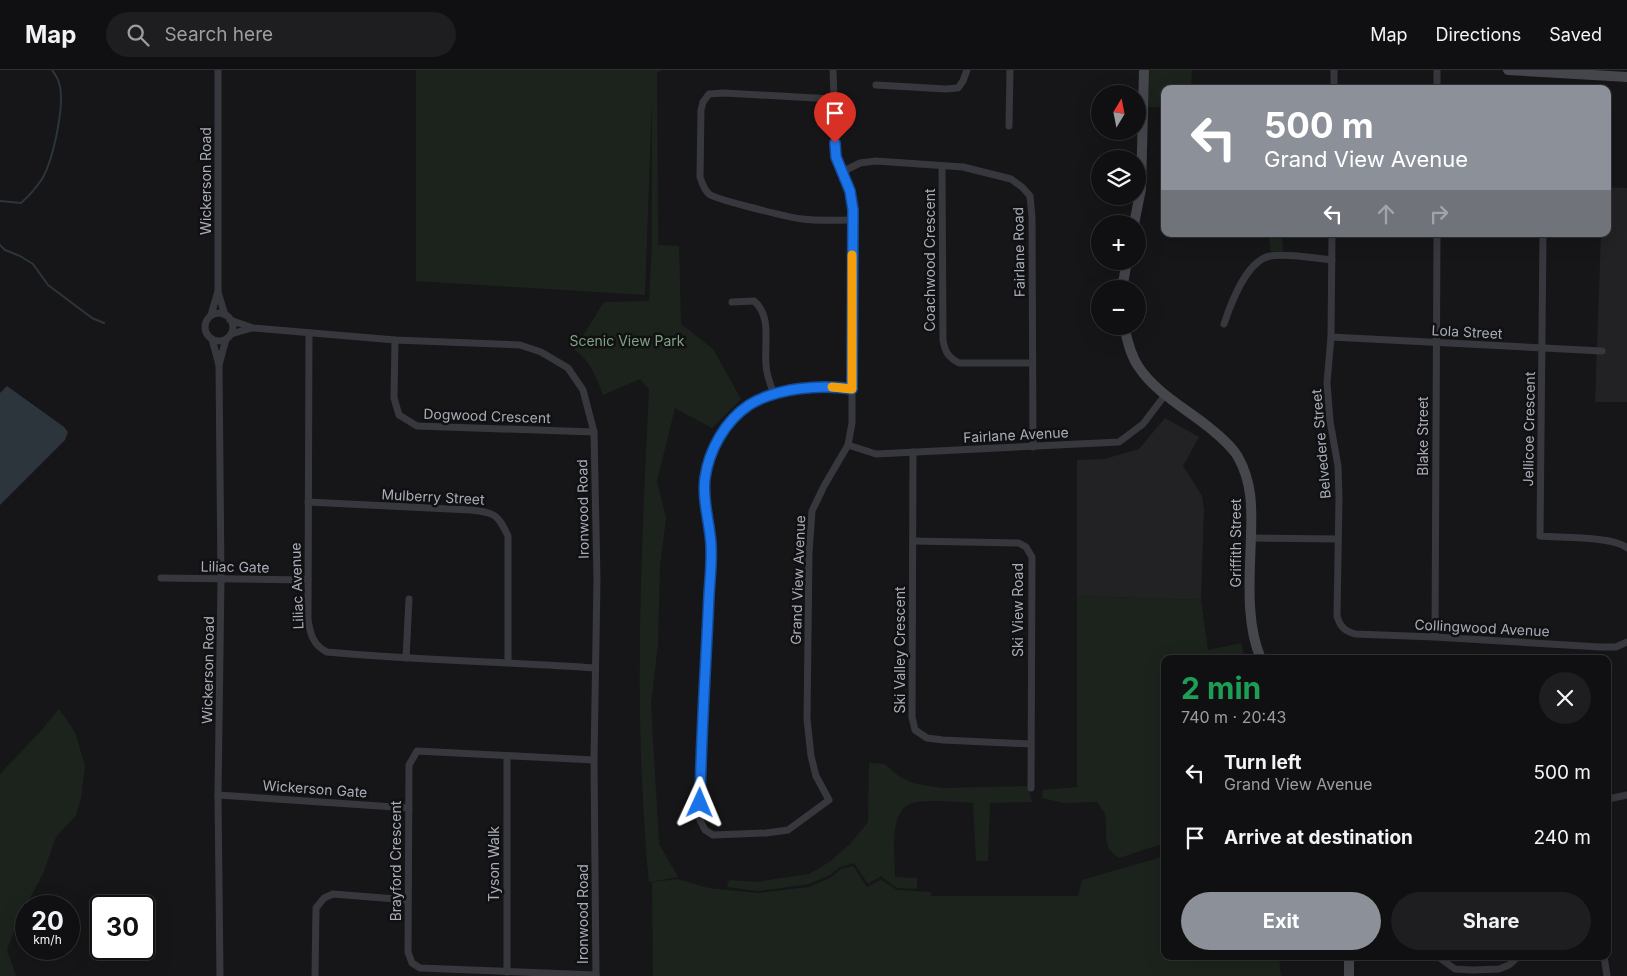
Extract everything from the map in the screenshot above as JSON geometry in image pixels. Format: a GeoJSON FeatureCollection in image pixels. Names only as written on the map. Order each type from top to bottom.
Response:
{"type":"FeatureCollection","features":[{"type":"Feature","properties":{"kind":"street","name":"Wickerson Road"},"geometry":{"type":"LineString","coordinates":[[211,315],[218,291],[218,70]]}},
{"type":"Feature","properties":{"kind":"street","name":"Grand View Avenue"},"geometry":{"type":"LineString","coordinates":[[774,394],[749,405],[730,422],[712,452],[705,477],[704,494],[711,546],[700,820],[705,830],[713,835],[766,833],[788,830],[829,800],[816,776],[811,756],[807,719],[809,553],[812,511],[848,445],[852,423],[853,210],[850,191],[836,157],[833,70]]}},
{"type":"Feature","properties":{"kind":"street"},"geometry":{"type":"LineString","coordinates":[[876,85],[958,88],[967,70]]}},
{"type":"Feature","properties":{"kind":"street"},"geometry":{"type":"LineString","coordinates":[[1010,70],[1010,126]]}},
{"type":"Feature","properties":{"kind":"street"},"geometry":{"type":"LineString","coordinates":[[1136,215],[1141,190],[1144,70]]}},
{"type":"Feature","properties":{"kind":"street"},"geometry":{"type":"LineString","coordinates":[[1334,70],[1334,85]]}},
{"type":"Feature","properties":{"kind":"street"},"geometry":{"type":"LineString","coordinates":[[1437,70],[1438,85]]}},
{"type":"Feature","properties":{"kind":"street"},"geometry":{"type":"LineString","coordinates":[[1508,70],[1565,71],[1627,77]]}},
{"type":"Feature","properties":{"kind":"street"},"geometry":{"type":"LineString","coordinates":[[833,99],[724,93],[709,94],[702,102],[701,110],[700,177],[710,196],[723,200],[799,218],[823,221],[852,220]]}},
{"type":"Feature","properties":{"kind":"street","name":"Fairlane Road"},"geometry":{"type":"LineString","coordinates":[[842,172],[860,163],[876,161],[963,167],[1011,180],[1022,187],[1030,196],[1032,217],[1033,447]]}},
{"type":"Feature","properties":{"kind":"street","name":"Coachwood Crescent"},"geometry":{"type":"LineString","coordinates":[[942,166],[942,340],[945,350],[949,358],[959,362],[1032,363]]}},
{"type":"Feature","properties":{"kind":"street","name":"Belvedere Street"},"geometry":{"type":"LineString","coordinates":[[1332,237],[1331,337],[1327,383],[1330,421],[1338,466],[1337,616],[1339,622]]}},
{"type":"Feature","properties":{"kind":"street","name":"Blake Street"},"geometry":{"type":"LineString","coordinates":[[1435,637],[1437,237]]}},
{"type":"Feature","properties":{"kind":"street","name":"Jellicoe Crescent"},"geometry":{"type":"LineString","coordinates":[[1543,237],[1540,536],[1612,541],[1627,548]]}},
{"type":"Feature","properties":{"kind":"street"},"geometry":{"type":"LineString","coordinates":[[1224,324],[1237,291],[1252,266],[1269,256],[1332,260]]}},
{"type":"Feature","properties":{"kind":"street","name":"Wickerson Road"},"geometry":{"type":"LineString","coordinates":[[218,291],[228,317]]}},
{"type":"Feature","properties":{"kind":"street"},"geometry":{"type":"LineString","coordinates":[[732,302],[754,301],[762,307],[766,328],[767,374],[774,394],[804,388],[829,387],[852,389]]}},
{"type":"Feature","properties":{"kind":"street"},"geometry":{"type":"LineString","coordinates":[[217,313],[228,317],[233,327],[228,336],[219,341],[212,339],[206,334],[204,327],[206,320],[211,315],[217,313]]}},
{"type":"Feature","properties":{"kind":"street","name":"Ironwood Road"},"geometry":{"type":"LineString","coordinates":[[228,317],[253,328],[395,340],[520,346],[541,352],[568,368],[582,390],[594,432],[597,579],[594,760],[596,976]]}},
{"type":"Feature","properties":{"kind":"street","name":"Ironwood Road"},"geometry":{"type":"LineString","coordinates":[[228,336],[253,328]]}},
{"type":"Feature","properties":{"kind":"street","name":"Liliac Avenue"},"geometry":{"type":"LineString","coordinates":[[308,333],[308,580],[309,626],[314,642],[328,652],[595,668]]}},
{"type":"Feature","properties":{"kind":"street","name":"Griffith Street"},"geometry":{"type":"LineString","coordinates":[[1126,335],[1137,365],[1165,395],[1218,435],[1238,456],[1250,484],[1250,614],[1254,644],[1259,655]]}},
{"type":"Feature","properties":{"kind":"street","name":"Wickerson Road"},"geometry":{"type":"LineString","coordinates":[[218,365],[228,336]]}},
{"type":"Feature","properties":{"kind":"street","name":"Lola Street"},"geometry":{"type":"LineString","coordinates":[[1331,337],[1602,352]]}},
{"type":"Feature","properties":{"kind":"street","name":"Wickerson Road"},"geometry":{"type":"LineString","coordinates":[[212,339],[218,365],[221,579],[218,795],[220,976]]}},
{"type":"Feature","properties":{"kind":"street","name":"Dogwood Crescent"},"geometry":{"type":"LineString","coordinates":[[395,340],[394,398],[399,415],[417,426],[594,432]]}},
{"type":"Feature","properties":{"kind":"street","name":"Fairlane Avenue"},"geometry":{"type":"LineString","coordinates":[[848,445],[876,454],[1119,442],[1143,424],[1165,395]]}},
{"type":"Feature","properties":{"kind":"street","name":"Ski Valley Crescent"},"geometry":{"type":"LineString","coordinates":[[913,452],[912,717],[915,730],[927,738],[943,740],[1031,744]]}},
{"type":"Feature","properties":{"kind":"street","name":"Mulberry Street"},"geometry":{"type":"LineString","coordinates":[[308,502],[491,512],[502,522],[508,536],[508,662]]}},
{"type":"Feature","properties":{"kind":"street"},"geometry":{"type":"LineString","coordinates":[[1251,538],[1338,539]]}},
{"type":"Feature","properties":{"kind":"street","name":"Ski View Road"},"geometry":{"type":"LineString","coordinates":[[912,541],[1019,543],[1026,547],[1032,557],[1032,788]]}},
{"type":"Feature","properties":{"kind":"street","name":"Liliac Gate"},"geometry":{"type":"LineString","coordinates":[[161,578],[308,580]]}},
{"type":"Feature","properties":{"kind":"street"},"geometry":{"type":"LineString","coordinates":[[406,658],[409,599]]}},
{"type":"Feature","properties":{"kind":"street","name":"Collingwood Avenue"},"geometry":{"type":"LineString","coordinates":[[1339,622],[1346,631],[1355,634],[1435,637],[1600,648],[1616,648],[1627,642]]}},
{"type":"Feature","properties":{"kind":"street","name":"Brayford Crescent"},"geometry":{"type":"LineString","coordinates":[[594,760],[417,751],[409,765],[408,952],[412,963],[420,968],[596,976]]}},
{"type":"Feature","properties":{"kind":"street","name":"Tyson Walk"},"geometry":{"type":"LineString","coordinates":[[507,756],[507,972]]}},
{"type":"Feature","properties":{"kind":"street","name":"Wickerson Gate"},"geometry":{"type":"LineString","coordinates":[[218,795],[409,808]]}},
{"type":"Feature","properties":{"kind":"street"},"geometry":{"type":"LineString","coordinates":[[1611,798],[1627,795]]}},
{"type":"Feature","properties":{"kind":"street"},"geometry":{"type":"LineString","coordinates":[[315,976],[316,908],[324,898],[333,894],[408,900]]}},
{"type":"Feature","properties":{"kind":"street"},"geometry":{"type":"LineString","coordinates":[[1349,960],[1349,976]]}},
{"type":"Feature","properties":{"kind":"street"},"geometry":{"type":"LineString","coordinates":[[1443,960],[1455,968],[1473,970],[1499,969],[1509,965],[1515,960]]}},
{"type":"Feature","properties":{"kind":"street"},"geometry":{"type":"LineString","coordinates":[[1605,960],[1607,976]]}},
{"type":"Feature","properties":{"kind":"shaded area"},"geometry":{"type":"Polygon","coordinates":[[[1611,187],[1627,188],[1627,402],[1595,402],[1601,237],[1611,237],[1611,187]]]}},
{"type":"Feature","properties":{"kind":"shaded area"},"geometry":{"type":"Polygon","coordinates":[[[7,386],[64,427],[68,432],[65,440],[0,505],[0,393],[7,386]]]}},
{"type":"Feature","properties":{"kind":"shaded area"},"geometry":{"type":"Polygon","coordinates":[[[1165,418],[1199,437],[1183,466],[1202,496],[1204,510],[1201,600],[1077,596],[1077,460],[1104,459],[1139,449],[1165,418]]]}},
{"type":"Feature","properties":{"kind":"green space","name":"Scenic View Park"},"geometry":{"type":"Polygon","coordinates":[[[416,70],[661,70],[657,73],[658,245],[679,246],[681,324],[713,349],[741,399],[712,428],[675,408],[657,481],[666,518],[660,565],[658,644],[651,704],[659,844],[678,877],[649,882],[645,831],[640,731],[640,633],[649,389],[640,379],[603,395],[589,364],[574,350],[604,302],[649,301],[652,244],[652,98],[645,295],[416,281],[416,70]]]}},
{"type":"Feature","properties":{"kind":"green space"},"geometry":{"type":"Polygon","coordinates":[[[1149,70],[1192,70],[1191,85],[1161,85],[1161,107],[1148,107],[1149,70]]]}},
{"type":"Feature","properties":{"kind":"green space"},"geometry":{"type":"Polygon","coordinates":[[[1268,237],[1282,237],[1283,251],[1271,252],[1268,237]]]}},
{"type":"Feature","properties":{"kind":"green space"},"geometry":{"type":"Polygon","coordinates":[[[1077,596],[1201,600],[1208,650],[1241,643],[1244,655],[1161,655],[1161,844],[1119,858],[1108,847],[1106,841],[1106,818],[1097,802],[1063,803],[1042,798],[1043,790],[1077,787],[1077,596]]]}},
{"type":"Feature","properties":{"kind":"green space"},"geometry":{"type":"Polygon","coordinates":[[[59,709],[75,732],[85,766],[81,798],[76,815],[56,837],[42,876],[31,895],[15,895],[15,930],[7,949],[16,976],[0,976],[0,774],[59,709]]]}},
{"type":"Feature","properties":{"kind":"green space"},"geometry":{"type":"Polygon","coordinates":[[[869,763],[885,764],[897,775],[913,783],[928,786],[943,788],[1026,786],[1029,789],[1032,802],[990,803],[988,861],[976,861],[973,803],[930,801],[908,805],[902,810],[898,818],[894,838],[895,877],[917,878],[917,889],[897,888],[881,876],[868,884],[854,863],[840,867],[830,875],[809,884],[758,891],[727,887],[729,880],[755,882],[809,874],[831,861],[851,843],[868,822],[869,763]]]}},
{"type":"Feature","properties":{"kind":"green space"},"geometry":{"type":"Polygon","coordinates":[[[1161,857],[1161,960],[1279,960],[1281,976],[653,976],[652,882],[678,879],[708,888],[758,893],[809,887],[830,878],[841,869],[853,866],[867,887],[881,880],[897,890],[931,892],[931,896],[1078,896],[1082,880],[1161,857]]]}},
{"type":"Feature","properties":{"kind":"waterway"},"geometry":{"type":"LineString","coordinates":[[0,201],[21,203],[37,186],[46,170],[58,130],[61,101],[58,80],[52,70]]}},
{"type":"Feature","properties":{"kind":"waterway"},"geometry":{"type":"LineString","coordinates":[[0,245],[5,250],[33,264],[48,285],[92,318],[104,323]]}},
{"type":"Feature","properties":{"kind":"slow traffic"},"geometry":{"type":"LineString","coordinates":[[832,387],[852,389],[852,255]]}},
{"type":"Feature","properties":{"kind":"route"},"geometry":{"type":"LineString","coordinates":[[700,803],[711,546],[704,494],[705,477],[712,452],[721,434],[730,422],[749,405],[774,394],[804,388],[843,387],[852,389],[853,210],[850,191],[836,157],[835,143]]}}]}
